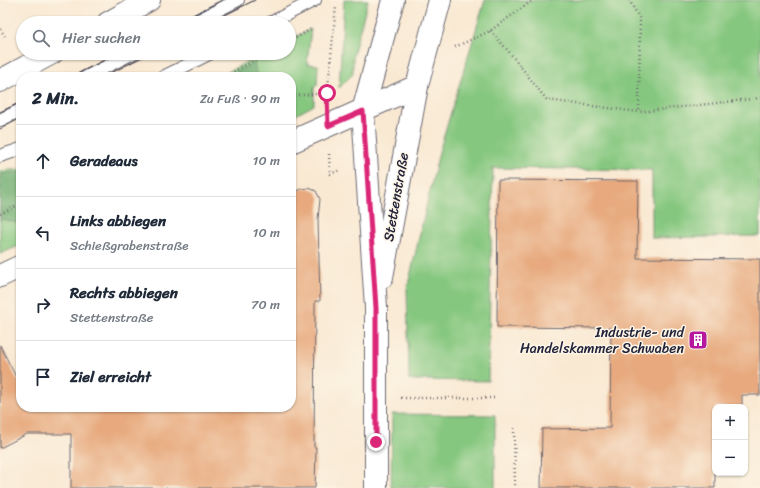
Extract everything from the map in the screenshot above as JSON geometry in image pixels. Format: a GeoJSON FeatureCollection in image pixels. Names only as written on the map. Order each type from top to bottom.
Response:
{"type":"FeatureCollection","features":[{"type":"Feature","properties":{"kind":"street"},"geometry":{"type":"LineString","coordinates":[[120,16],[149,0]]}},
{"type":"Feature","properties":{"kind":"street","name":"Stettenstraße"},"geometry":{"type":"LineString","coordinates":[[376,488],[376,308],[363,111],[393,0]]}},
{"type":"Feature","properties":{"kind":"street","name":"Stettenstraße"},"geometry":{"type":"LineString","coordinates":[[376,308],[416,86],[440,0]]}},
{"type":"Feature","properties":{"kind":"street"},"geometry":{"type":"LineString","coordinates":[[17,72],[39,60]]}},
{"type":"Feature","properties":{"kind":"street"},"geometry":{"type":"LineString","coordinates":[[0,81],[16,72]]}},
{"type":"Feature","properties":{"kind":"street"},"geometry":{"type":"LineString","coordinates":[[296,140],[416,86]]}},
{"type":"Feature","properties":{"kind":"street"},"geometry":{"type":"LineString","coordinates":[[0,276],[16,268]]}},
{"type":"Feature","properties":{"kind":"lane"},"geometry":{"type":"LineString","coordinates":[[207,16],[238,0]]}},
{"type":"Feature","properties":{"kind":"lane"},"geometry":{"type":"LineString","coordinates":[[284,16],[315,0]]}},
{"type":"Feature","properties":{"kind":"lane"},"geometry":{"type":"LineString","coordinates":[[96,72],[119,60]]}},
{"type":"Feature","properties":{"kind":"lane"},"geometry":{"type":"LineString","coordinates":[[173,72],[197,60]]}},
{"type":"Feature","properties":{"kind":"lane"},"geometry":{"type":"LineString","coordinates":[[0,120],[16,112]]}},
{"type":"Feature","properties":{"kind":"lane"},"geometry":{"type":"LineString","coordinates":[[0,156],[16,151]]}},
{"type":"Feature","properties":{"kind":"path"},"geometry":{"type":"LineString","coordinates":[[328,126],[327,93],[337,0]]}},
{"type":"Feature","properties":{"kind":"path"},"geometry":{"type":"LineString","coordinates":[[455,47],[490,31],[532,0]]}},
{"type":"Feature","properties":{"kind":"path"},"geometry":{"type":"LineString","coordinates":[[629,0],[640,19],[639,112]]}},
{"type":"Feature","properties":{"kind":"path"},"geometry":{"type":"LineString","coordinates":[[0,28],[5,36]]}},
{"type":"Feature","properties":{"kind":"path"},"geometry":{"type":"LineString","coordinates":[[296,38],[312,29]]}},
{"type":"Feature","properties":{"kind":"path"},"geometry":{"type":"LineString","coordinates":[[490,31],[504,45],[528,78],[547,100],[639,112],[760,98]]}},
{"type":"Feature","properties":{"kind":"path"},"geometry":{"type":"LineString","coordinates":[[233,72],[256,60]]}},
{"type":"Feature","properties":{"kind":"path"},"geometry":{"type":"LineString","coordinates":[[296,96],[327,93]]}},
{"type":"Feature","properties":{"kind":"path"},"geometry":{"type":"LineString","coordinates":[[0,214],[16,206]]}},
{"type":"Feature","properties":{"kind":"path"},"geometry":{"type":"LineString","coordinates":[[376,398],[497,398]]}},
{"type":"Feature","properties":{"kind":"path"},"geometry":{"type":"LineString","coordinates":[[514,428],[515,488]]}},
{"type":"Feature","properties":{"kind":"green space"},"geometry":{"type":"Polygon","coordinates":[[[344,0],[368,0],[353,55],[353,74],[339,88],[344,0]]]}},
{"type":"Feature","properties":{"kind":"green space"},"geometry":{"type":"Polygon","coordinates":[[[485,0],[760,0],[760,236],[652,238],[652,170],[493,168],[488,381],[409,380],[407,289],[439,152],[485,0]]]}},
{"type":"Feature","properties":{"kind":"green space"},"geometry":{"type":"Polygon","coordinates":[[[311,29],[307,64],[318,65],[317,85],[314,88],[314,105],[296,115],[296,72],[228,72],[251,60],[296,60],[296,36],[311,29]]]}},
{"type":"Feature","properties":{"kind":"green space"},"geometry":{"type":"Polygon","coordinates":[[[254,63],[256,72],[236,72],[254,63]]]}},
{"type":"Feature","properties":{"kind":"green space"},"geometry":{"type":"Polygon","coordinates":[[[16,169],[16,247],[0,254],[0,171],[16,169]]]}},
{"type":"Feature","properties":{"kind":"green space"},"geometry":{"type":"Polygon","coordinates":[[[16,172],[16,223],[2,219],[0,221],[0,174],[16,172]]]}},
{"type":"Feature","properties":{"kind":"green space"},"geometry":{"type":"Polygon","coordinates":[[[392,414],[495,415],[495,488],[391,488],[392,414]]]}},
{"type":"Feature","properties":{"kind":"building","name":"Industrie- und Handelskammer Schwaben"},"geometry":{"type":"Polygon","coordinates":[[[498,180],[638,181],[637,258],[760,259],[760,395],[742,395],[742,404],[712,404],[712,476],[715,476],[715,488],[541,488],[542,429],[610,428],[611,328],[497,327],[498,180]]]}},
{"type":"Feature","properties":{"kind":"building"},"geometry":{"type":"Polygon","coordinates":[[[309,188],[316,191],[320,199],[318,219],[320,301],[315,301],[315,488],[71,488],[71,434],[27,434],[0,448],[0,345],[16,377],[16,412],[296,412],[296,192],[301,189],[309,188]]]}},
{"type":"Feature","properties":{"kind":"tram line"},"geometry":{"type":"LineString","coordinates":[[191,16],[222,0]]}},
{"type":"Feature","properties":{"kind":"tram line"},"geometry":{"type":"LineString","coordinates":[[223,16],[255,0]]}},
{"type":"Feature","properties":{"kind":"tram line"},"geometry":{"type":"LineString","coordinates":[[81,72],[104,60]]}},
{"type":"Feature","properties":{"kind":"tram line"},"geometry":{"type":"LineString","coordinates":[[113,72],[136,60]]}},
{"type":"Feature","properties":{"kind":"tram line"},"geometry":{"type":"LineString","coordinates":[[0,112],[16,104]]}},
{"type":"Feature","properties":{"kind":"tram line"},"geometry":{"type":"LineString","coordinates":[[0,129],[16,121]]}},
{"type":"Feature","properties":{"kind":"place","name":"Industrie- und Handelskammer Schwaben"},"geometry":{"type":"Point","coordinates":[698,340]}},
{"type":"Feature","properties":{"kind":"route"},"geometry":{"type":"LineString","coordinates":[[327,93],[328,126],[363,111],[376,308],[376,442]]}}]}
